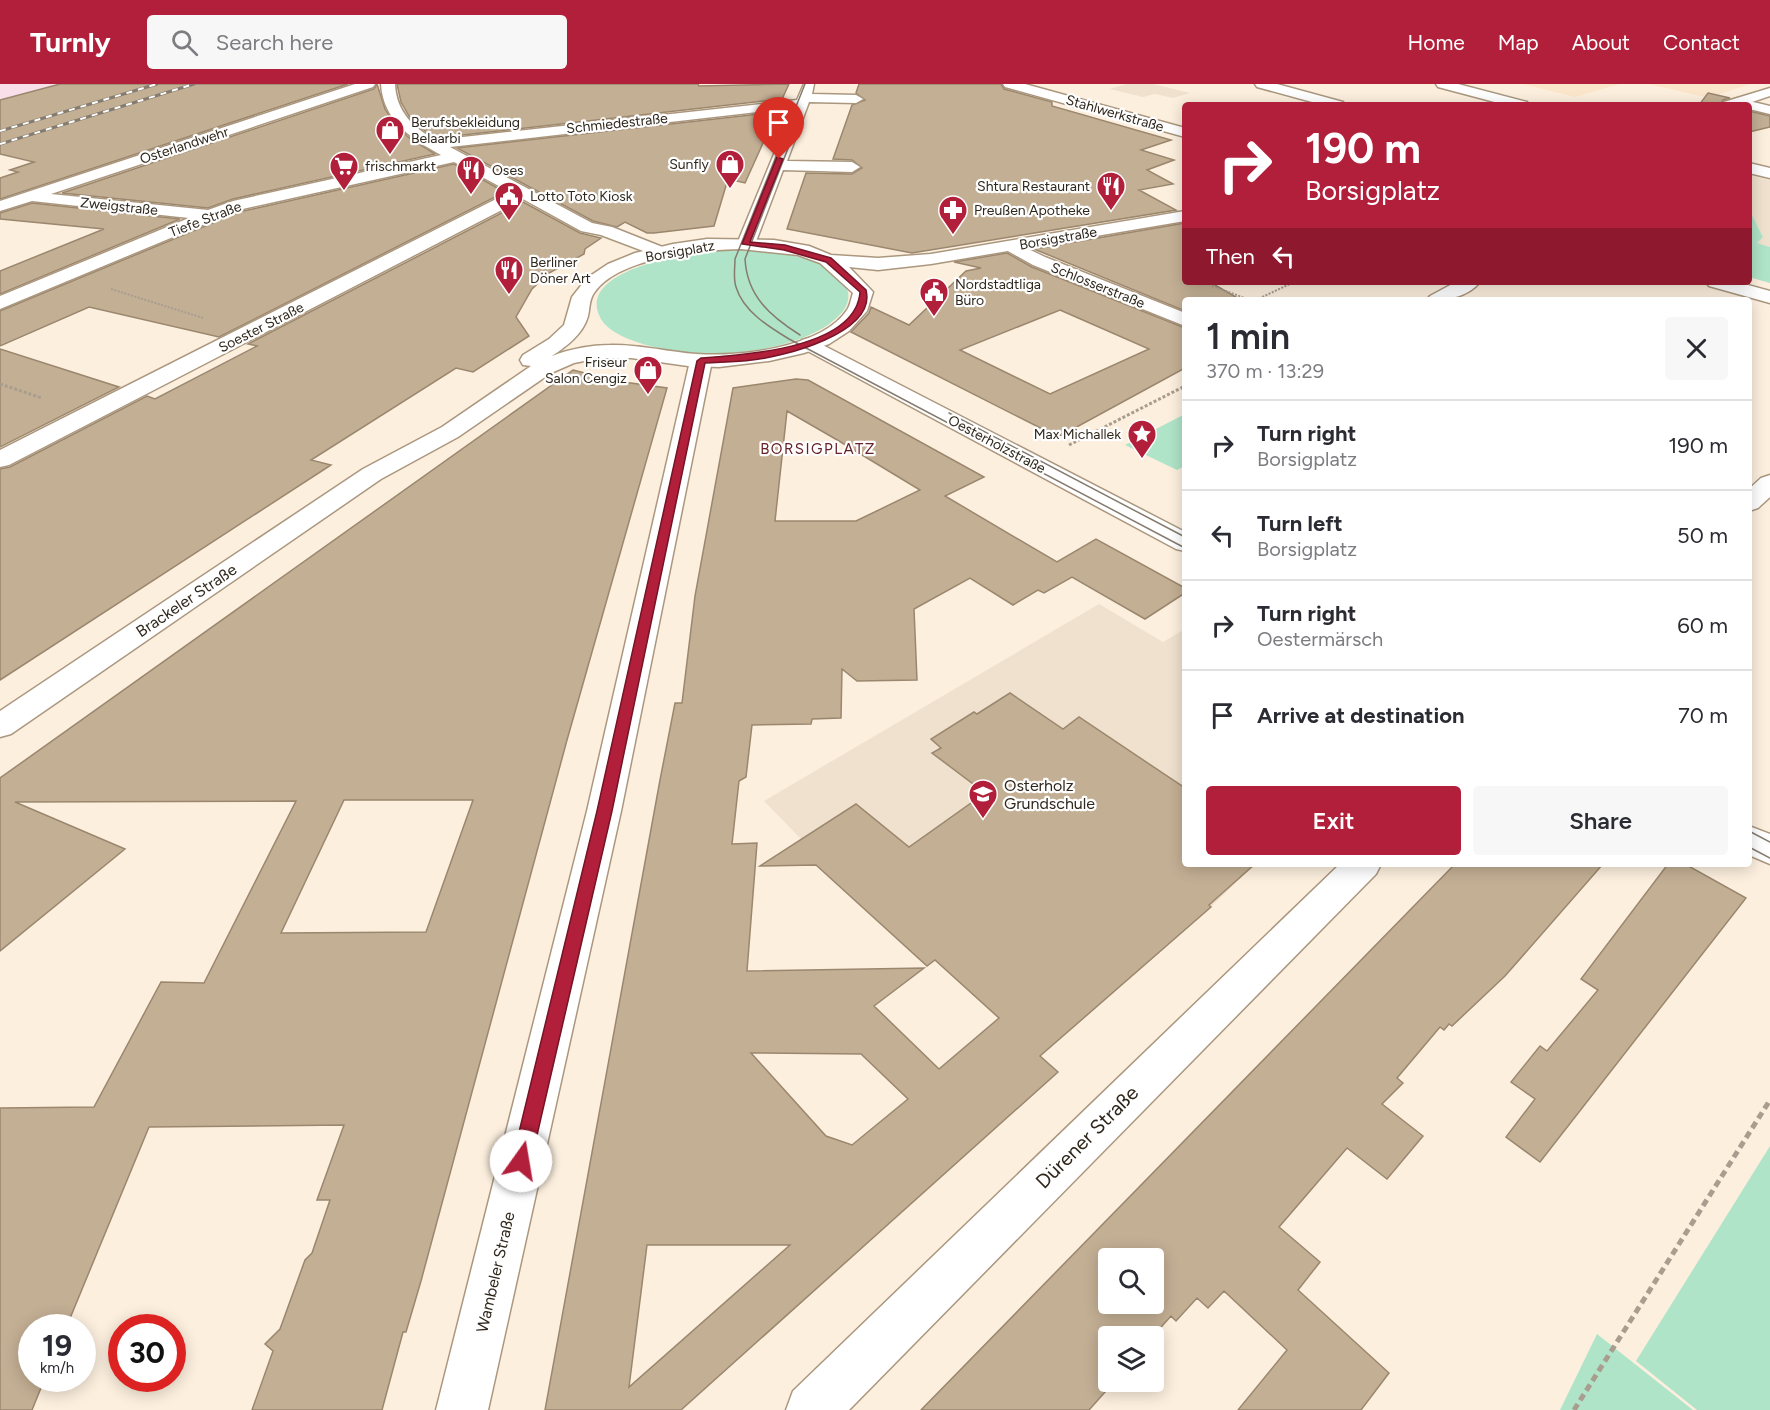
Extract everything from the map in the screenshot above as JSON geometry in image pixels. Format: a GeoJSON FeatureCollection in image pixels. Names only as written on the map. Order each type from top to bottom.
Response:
{"type":"FeatureCollection","features":[{"type":"Feature","properties":{"kind":"street","name":"Osterlandwehr"},"geometry":{"type":"LineString","coordinates":[[0,206],[368,84]]}},
{"type":"Feature","properties":{"kind":"street"},"geometry":{"type":"LineString","coordinates":[[388,84],[388,91],[402,123],[433,145],[586,227],[606,231],[659,252]]}},
{"type":"Feature","properties":{"kind":"street"},"geometry":{"type":"LineString","coordinates":[[746,244],[810,84]]}},
{"type":"Feature","properties":{"kind":"street","name":"Stahlwerkstraße"},"geometry":{"type":"LineString","coordinates":[[1010,84],[1182,132]]}},
{"type":"Feature","properties":{"kind":"street"},"geometry":{"type":"LineString","coordinates":[[1262,84],[1327,102]]}},
{"type":"Feature","properties":{"kind":"street"},"geometry":{"type":"LineString","coordinates":[[1443,84],[1511,102]]}},
{"type":"Feature","properties":{"kind":"street"},"geometry":{"type":"LineString","coordinates":[[1747,102],[1770,92]]}},
{"type":"Feature","properties":{"kind":"street","name":"Schmiedestraße"},"geometry":{"type":"LineString","coordinates":[[433,145],[803,101],[856,99]]}},
{"type":"Feature","properties":{"kind":"street"},"geometry":{"type":"LineString","coordinates":[[1752,107],[1770,110]]}},
{"type":"Feature","properties":{"kind":"street","name":"Tiefe Straße"},"geometry":{"type":"LineString","coordinates":[[0,303],[233,206],[454,157]]}},
{"type":"Feature","properties":{"kind":"street"},"geometry":{"type":"LineString","coordinates":[[777,165],[852,167]]}},
{"type":"Feature","properties":{"kind":"street"},"geometry":{"type":"LineString","coordinates":[[1752,169],[1770,173]]}},
{"type":"Feature","properties":{"kind":"street","name":"Soester Straße"},"geometry":{"type":"LineString","coordinates":[[0,460],[522,193]]}},
{"type":"Feature","properties":{"kind":"street","name":"Zweigstraße"},"geometry":{"type":"LineString","coordinates":[[27,197],[211,215]]}},
{"type":"Feature","properties":{"kind":"street","name":"Borsigstraße"},"geometry":{"type":"LineString","coordinates":[[829,260],[878,264],[931,259],[1182,217]]}},
{"type":"Feature","properties":{"kind":"street"},"geometry":{"type":"LineString","coordinates":[[586,227],[629,262]]}},
{"type":"Feature","properties":{"kind":"street","name":"Borsigplatz"},"geometry":{"type":"LineString","coordinates":[[593,324],[579,304],[584,292],[594,281],[629,262],[659,252],[694,246],[746,244],[785,248],[829,260],[864,292]]}},
{"type":"Feature","properties":{"kind":"street","name":"Schlosserstraße"},"geometry":{"type":"LineString","coordinates":[[1012,246],[1039,261],[1182,319]]}},
{"type":"Feature","properties":{"kind":"street","name":"Borsigstraße"},"geometry":{"type":"LineString","coordinates":[[864,292],[888,274],[931,259]]}},
{"type":"Feature","properties":{"kind":"street"},"geometry":{"type":"LineString","coordinates":[[1442,297],[1464,285]]}},
{"type":"Feature","properties":{"kind":"street"},"geometry":{"type":"LineString","coordinates":[[1727,285],[1770,297]]}},
{"type":"Feature","properties":{"kind":"street"},"geometry":{"type":"LineString","coordinates":[[593,324],[641,354],[701,361],[754,357],[808,344],[838,330],[855,316],[863,302],[864,292]]}},
{"type":"Feature","properties":{"kind":"street","name":"Brackeler Straße"},"geometry":{"type":"LineString","coordinates":[[372,474],[384,454],[443,420],[558,342],[576,324],[593,324]]}},
{"type":"Feature","properties":{"kind":"street","name":"Oesterholzstraße"},"geometry":{"type":"LineString","coordinates":[[808,344],[1182,541]]}},
{"type":"Feature","properties":{"kind":"street","name":"Brackeler Straße"},"geometry":{"type":"LineString","coordinates":[[0,726],[372,474],[450,432],[543,368],[558,360],[602,351],[641,354]]}},
{"type":"Feature","properties":{"kind":"street","name":"Wambeler Straße"},"geometry":{"type":"LineString","coordinates":[[462,1410],[604,811],[701,361]]}},
{"type":"Feature","properties":{"kind":"street"},"geometry":{"type":"LineString","coordinates":[[1752,500],[1770,483]]}},
{"type":"Feature","properties":{"kind":"street"},"geometry":{"type":"LineString","coordinates":[[1752,504],[1770,511]]}},
{"type":"Feature","properties":{"kind":"street"},"geometry":{"type":"LineString","coordinates":[[1752,841],[1770,850]]}},
{"type":"Feature","properties":{"kind":"street","name":"Dürener Straße"},"geometry":{"type":"LineString","coordinates":[[812,1410],[1360,867]]}},
{"type":"Feature","properties":{"kind":"path"},"geometry":{"type":"LineString","coordinates":[[1262,297],[1288,285]]}},
{"type":"Feature","properties":{"kind":"path"},"geometry":{"type":"LineString","coordinates":[[103,286],[203,318]]}},
{"type":"Feature","properties":{"kind":"path"},"geometry":{"type":"LineString","coordinates":[[1212,286],[1242,297]]}},
{"type":"Feature","properties":{"kind":"path"},"geometry":{"type":"LineString","coordinates":[[0,384],[42,398]]}},
{"type":"Feature","properties":{"kind":"path"},"geometry":{"type":"LineString","coordinates":[[1034,464],[1182,388]]}},
{"type":"Feature","properties":{"kind":"path"},"geometry":{"type":"LineString","coordinates":[[1574,1410],[1770,1100]]}},
{"type":"Feature","properties":{"kind":"shaded area"},"geometry":{"type":"Polygon","coordinates":[[[0,84],[121,84],[0,120],[0,84]]]}},
{"type":"Feature","properties":{"kind":"shaded area"},"geometry":{"type":"Polygon","coordinates":[[[1126,84],[1153,84],[1190,93],[1173,98],[1155,94],[1143,97],[1110,89],[1126,84]]]}},
{"type":"Feature","properties":{"kind":"shaded area"},"geometry":{"type":"Polygon","coordinates":[[[1523,84],[1620,84],[1575,97],[1523,84]]]}},
{"type":"Feature","properties":{"kind":"shaded area"},"geometry":{"type":"Polygon","coordinates":[[[1649,84],[1750,84],[1709,98],[1649,84]]]}},
{"type":"Feature","properties":{"kind":"shaded area"},"geometry":{"type":"Polygon","coordinates":[[[1752,176],[1770,180],[1770,247],[1756,243],[1763,237],[1752,215],[1752,176]]]}},
{"type":"Feature","properties":{"kind":"shaded area","name":"Osterholz Grundschule"},"geometry":{"type":"Polygon","coordinates":[[[1099,604],[1163,642],[1182,631],[1182,867],[1252,867],[1211,907],[1040,1056],[799,837],[764,801],[1099,604]]]}},
{"type":"Feature","properties":{"kind":"green space"},"geometry":{"type":"Polygon","coordinates":[[[1752,215],[1763,237],[1757,243],[1770,247],[1770,283],[1752,278],[1752,215]]]}},
{"type":"Feature","properties":{"kind":"green space"},"geometry":{"type":"Polygon","coordinates":[[[721,250],[773,252],[812,261],[829,268],[842,279],[848,292],[848,302],[840,315],[832,322],[807,336],[756,350],[729,353],[674,351],[649,346],[618,334],[606,326],[601,319],[597,299],[606,285],[622,274],[665,259],[721,250]]]}},
{"type":"Feature","properties":{"kind":"green space"},"geometry":{"type":"Polygon","coordinates":[[[1182,416],[1182,468],[1177,470],[1125,445],[1182,416]]]}},
{"type":"Feature","properties":{"kind":"green space"},"geometry":{"type":"Polygon","coordinates":[[[1770,1146],[1770,1410],[1697,1410],[1636,1361],[1770,1146]]]}},
{"type":"Feature","properties":{"kind":"green space"},"geometry":{"type":"Polygon","coordinates":[[[1597,1334],[1693,1410],[1560,1410],[1597,1334]]]}},
{"type":"Feature","properties":{"kind":"building"},"geometry":{"type":"Polygon","coordinates":[[[60,84],[348,84],[0,199],[0,178],[18,172],[10,170],[34,162],[0,154],[0,100],[60,84]]]}},
{"type":"Feature","properties":{"kind":"building"},"geometry":{"type":"Polygon","coordinates":[[[377,84],[385,109],[392,120],[408,137],[435,154],[233,199],[208,208],[62,193],[374,89],[377,84]]]}},
{"type":"Feature","properties":{"kind":"building"},"geometry":{"type":"Polygon","coordinates":[[[397,84],[698,84],[699,86],[789,84],[782,99],[436,138],[409,116],[401,102],[397,84]]]}},
{"type":"Feature","properties":{"kind":"building"},"geometry":{"type":"Polygon","coordinates":[[[859,84],[1001,84],[1004,89],[1052,102],[1052,106],[1171,140],[1141,150],[1174,160],[1147,170],[1173,184],[1139,190],[1176,210],[912,253],[787,229],[806,173],[852,174],[862,168],[852,160],[833,159],[852,105],[865,100],[856,93],[859,84]]]}},
{"type":"Feature","properties":{"kind":"building"},"geometry":{"type":"Polygon","coordinates":[[[1708,93],[1730,98],[1722,102],[1701,102],[1708,93]]]}},
{"type":"Feature","properties":{"kind":"building"},"geometry":{"type":"Polygon","coordinates":[[[777,112],[745,183],[728,179],[714,226],[654,233],[647,233],[625,222],[617,227],[593,221],[457,148],[777,112]]]}},
{"type":"Feature","properties":{"kind":"building"},"geometry":{"type":"Polygon","coordinates":[[[1752,112],[1770,116],[1770,127],[1752,131],[1752,112]]]}},
{"type":"Feature","properties":{"kind":"building"},"geometry":{"type":"Polygon","coordinates":[[[454,164],[505,192],[219,337],[89,307],[0,346],[0,311],[239,212],[454,164]]]}},
{"type":"Feature","properties":{"kind":"building"},"geometry":{"type":"Polygon","coordinates":[[[523,202],[580,233],[601,238],[585,249],[584,254],[549,273],[532,289],[516,317],[529,336],[473,372],[456,368],[311,460],[331,465],[0,680],[0,469],[10,467],[147,396],[155,399],[257,346],[248,344],[523,202]]]}},
{"type":"Feature","properties":{"kind":"building"},"geometry":{"type":"Polygon","coordinates":[[[32,203],[180,219],[0,294],[0,271],[104,229],[0,219],[0,213],[32,203]]]}},
{"type":"Feature","properties":{"kind":"building"},"geometry":{"type":"Polygon","coordinates":[[[1182,224],[1182,285],[1215,285],[1236,297],[1182,297],[1182,310],[1034,249],[1182,224]]]}},
{"type":"Feature","properties":{"kind":"building"},"geometry":{"type":"Polygon","coordinates":[[[1007,253],[1032,267],[1182,327],[1182,370],[1062,435],[1056,436],[851,332],[869,313],[871,307],[909,325],[966,271],[981,268],[954,262],[1007,253]],[[1060,310],[960,350],[1050,394],[1149,349],[1060,310]]]}},
{"type":"Feature","properties":{"kind":"building"},"geometry":{"type":"Polygon","coordinates":[[[0,349],[119,387],[0,447],[0,349]]]}},
{"type":"Feature","properties":{"kind":"building"},"geometry":{"type":"Polygon","coordinates":[[[573,370],[616,381],[667,388],[567,740],[421,1281],[406,1332],[403,1332],[382,1410],[252,1410],[273,1351],[265,1344],[280,1329],[305,1260],[312,1253],[330,1200],[317,1200],[344,1125],[149,1127],[72,1314],[18,1314],[18,1392],[39,1392],[32,1410],[0,1410],[0,1108],[94,1107],[161,982],[204,983],[296,801],[15,802],[125,849],[0,951],[0,778],[573,370]],[[344,800],[281,933],[426,932],[473,800],[344,800]]]}},
{"type":"Feature","properties":{"kind":"building"},"geometry":{"type":"Polygon","coordinates":[[[796,379],[808,380],[984,477],[945,496],[1057,562],[1096,539],[1182,586],[1182,595],[1145,619],[1072,577],[1044,593],[1038,590],[1013,605],[970,578],[914,609],[917,680],[857,681],[842,669],[841,718],[812,719],[811,724],[752,725],[746,777],[739,781],[732,844],[757,843],[747,971],[924,968],[874,1006],[939,1069],[999,1018],[935,960],[927,966],[816,865],[760,866],[856,804],[909,847],[985,793],[932,753],[941,748],[931,739],[1010,693],[1063,729],[1079,717],[1182,786],[1182,867],[1252,867],[1209,905],[1211,907],[1040,1056],[1058,1072],[681,1410],[545,1410],[660,780],[675,703],[682,703],[695,596],[733,388],[796,379]],[[787,411],[775,521],[856,521],[920,490],[787,411]],[[751,1053],[826,1136],[852,1145],[908,1099],[861,1054],[751,1053]],[[647,1245],[629,1387],[790,1245],[647,1245]]]}},
{"type":"Feature","properties":{"kind":"building"},"geometry":{"type":"Polygon","coordinates":[[[1452,867],[1600,867],[1505,976],[1452,1026],[1449,1024],[1444,1030],[1440,1027],[1397,1078],[1403,1083],[1382,1104],[1423,1136],[1387,1179],[1347,1148],[1279,1227],[1320,1262],[1298,1290],[1389,1373],[1361,1410],[1238,1410],[1287,1350],[1224,1291],[1208,1308],[1197,1298],[1176,1321],[1171,1316],[1162,1326],[1098,1326],[1098,1392],[1105,1392],[1089,1410],[921,1410],[1452,867]]]}},
{"type":"Feature","properties":{"kind":"building"},"geometry":{"type":"Polygon","coordinates":[[[1666,867],[1690,867],[1746,898],[1540,1162],[1506,1137],[1535,1099],[1511,1082],[1540,1046],[1547,1051],[1598,990],[1581,979],[1666,867]]]}},
{"type":"Feature","properties":{"kind":"tram line"},"geometry":{"type":"LineString","coordinates":[[805,84],[735,259],[735,284],[744,304],[765,324],[789,339],[1182,546]]}},
{"type":"Feature","properties":{"kind":"tram line"},"geometry":{"type":"LineString","coordinates":[[800,335],[762,304],[750,284],[745,259],[801,115]]}},
{"type":"Feature","properties":{"kind":"tram line"},"geometry":{"type":"LineString","coordinates":[[949,413],[1182,535]]}},
{"type":"Feature","properties":{"kind":"tram line"},"geometry":{"type":"LineString","coordinates":[[1752,833],[1770,842]]}},
{"type":"Feature","properties":{"kind":"tram line"},"geometry":{"type":"LineString","coordinates":[[1752,849],[1770,858]]}},
{"type":"Feature","properties":{"kind":"railway"},"geometry":{"type":"LineString","coordinates":[[0,131],[157,84]]}},
{"type":"Feature","properties":{"kind":"railway"},"geometry":{"type":"LineString","coordinates":[[0,144],[194,84]]}},
{"type":"Feature","properties":{"kind":"place","name":"Berufsbekleidung Belaarbi"},"geometry":{"type":"Point","coordinates":[390,156]}},
{"type":"Feature","properties":{"kind":"place","name":"Sunfly"},"geometry":{"type":"Point","coordinates":[730,190]}},
{"type":"Feature","properties":{"kind":"place","name":"frischmarkt"},"geometry":{"type":"Point","coordinates":[344,192]}},
{"type":"Feature","properties":{"kind":"place","name":"Oses"},"geometry":{"type":"Point","coordinates":[471,196]}},
{"type":"Feature","properties":{"kind":"place","name":"Shtura Restaurant"},"geometry":{"type":"Point","coordinates":[1111,212]}},
{"type":"Feature","properties":{"kind":"place","name":"Lotto Toto Kiosk"},"geometry":{"type":"Point","coordinates":[509,222]}},
{"type":"Feature","properties":{"kind":"place","name":"Preußen Apotheke"},"geometry":{"type":"Point","coordinates":[953,236]}},
{"type":"Feature","properties":{"kind":"place","name":"Berliner Döner Art"},"geometry":{"type":"Point","coordinates":[509,296]}},
{"type":"Feature","properties":{"kind":"place","name":"Nordstadtliga Büro"},"geometry":{"type":"Point","coordinates":[934,318]}},
{"type":"Feature","properties":{"kind":"place","name":"Friseur Salon Cengiz"},"geometry":{"type":"Point","coordinates":[648,396]}},
{"type":"Feature","properties":{"kind":"place","name":"Max Michallek"},"geometry":{"type":"Point","coordinates":[1142,460]}},
{"type":"Feature","properties":{"kind":"place","name":"Osterholz Grundschule"},"geometry":{"type":"Point","coordinates":[983,820]}},
{"type":"Feature","properties":{"kind":"district","name":"BORSIGPLATZ"},"geometry":{"type":"Point","coordinates":[818,449]}},
{"type":"Feature","properties":{"kind":"route"},"geometry":{"type":"LineString","coordinates":[[521,1161],[604,811],[701,361],[754,357],[808,344],[838,330],[855,316],[863,302],[864,292],[829,260],[812,253],[746,244],[779,159]]}}]}
